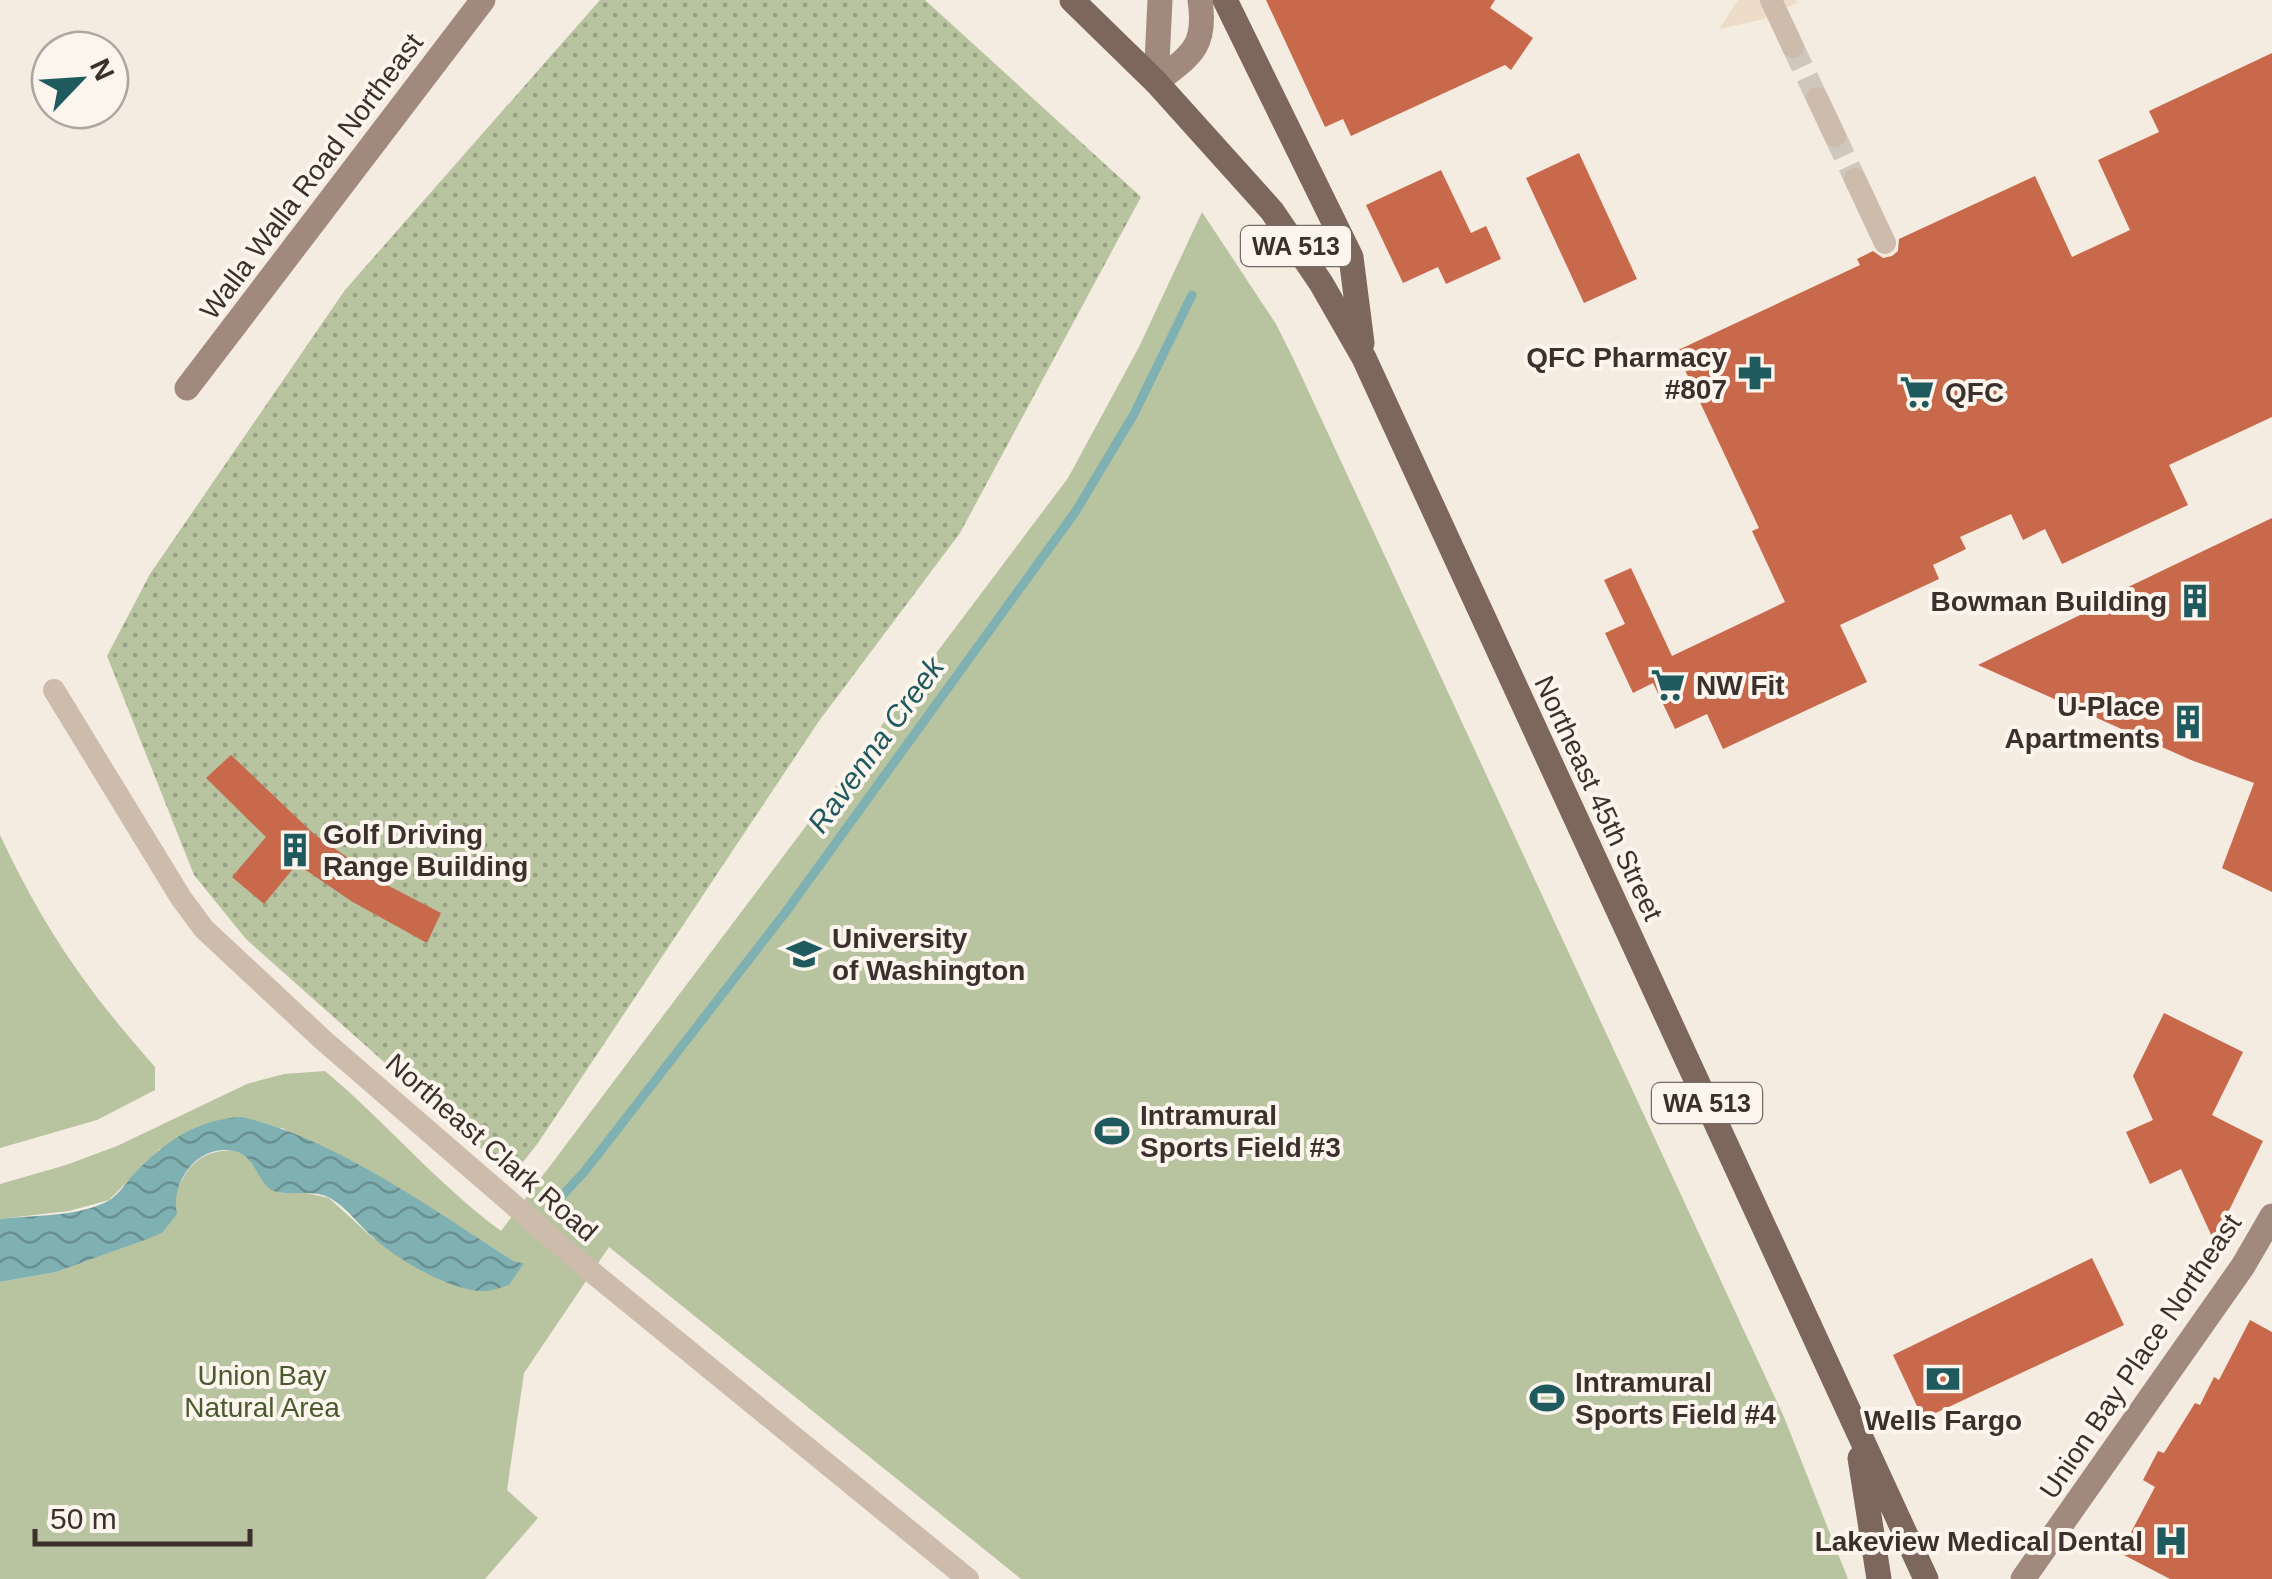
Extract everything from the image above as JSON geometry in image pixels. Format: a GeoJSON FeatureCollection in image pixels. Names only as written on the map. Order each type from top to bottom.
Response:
{"type":"FeatureCollection","features":[{"type":"Feature","properties":{"kind":"main road","name":"Walla Walla Road Northeast"},"geometry":{"type":"LineString","coordinates":[[186,388],[483,0]]}},
{"type":"Feature","properties":{"kind":"main road","name":"WA 513"},"geometry":{"type":"LineString","coordinates":[[1072,0],[1156,82]]}},
{"type":"Feature","properties":{"kind":"main road"},"geometry":{"type":"LineString","coordinates":[[1156,82],[1160,0]]}},
{"type":"Feature","properties":{"kind":"main road"},"geometry":{"type":"LineString","coordinates":[[1156,82],[1194,53],[1204,25],[1200,0]]}},
{"type":"Feature","properties":{"kind":"main road"},"geometry":{"type":"LineString","coordinates":[[1225,0],[1350,257],[1364,358]]}},
{"type":"Feature","properties":{"kind":"main road","name":"Northeast 45th Street"},"geometry":{"type":"LineString","coordinates":[[1156,82],[1272,211],[1321,283],[1364,358],[1926,1579]]}},
{"type":"Feature","properties":{"kind":"main road","name":"Union Bay Place Northeast"},"geometry":{"type":"LineString","coordinates":[[2023,1579],[2244,1266],[2272,1216]]}},
{"type":"Feature","properties":{"kind":"main road"},"geometry":{"type":"LineString","coordinates":[[1856,1428],[1880,1579]]}},
{"type":"Feature","properties":{"kind":"street"},"geometry":{"type":"LineString","coordinates":[[1771,0],[1793,47]]}},
{"type":"Feature","properties":{"kind":"street"},"geometry":{"type":"LineString","coordinates":[[1817,98],[1835,136]]}},
{"type":"Feature","properties":{"kind":"street"},"geometry":{"type":"LineString","coordinates":[[1856,178],[1886,243]]}},
{"type":"Feature","properties":{"kind":"street","name":"Northeast Clark Road"},"geometry":{"type":"LineString","coordinates":[[54,690],[181,898],[204,929],[323,1040],[582,1264],[968,1579]]}},
{"type":"Feature","properties":{"kind":"green space"},"geometry":{"type":"Polygon","coordinates":[[[600,0],[925,0],[1141,197],[960,533],[819,721],[538,1143],[512,1176],[246,939],[194,875],[107,656],[150,574],[345,290],[600,0]]]}},
{"type":"Feature","properties":{"kind":"green space","name":"Union Bay Natural Area"},"geometry":{"type":"Polygon","coordinates":[[[1202,212],[1276,324],[1294,360],[1784,1417],[1848,1579],[1021,1579],[609,1247],[524,1373],[507,1490],[538,1518],[485,1579],[0,1579],[0,1282],[56,1272],[162,1233],[188,1171],[196,1161],[228,1150],[244,1155],[265,1182],[282,1193],[297,1191],[329,1198],[374,1239],[514,1261],[385,1181],[282,1128],[160,1149],[109,1200],[69,1211],[0,1219],[0,1184],[117,1146],[247,1084],[284,1074],[325,1071],[501,1231],[1068,478],[1139,347],[1202,212]]]}},
{"type":"Feature","properties":{"kind":"green space"},"geometry":{"type":"Polygon","coordinates":[[[0,835],[68,957],[155,1067],[155,1090],[97,1120],[0,1148],[0,835]]]}},
{"type":"Feature","properties":{"kind":"shaded area"},"geometry":{"type":"Polygon","coordinates":[[[1738,0],[1797,3],[1760,20],[1719,29],[1738,0]]]}},
{"type":"Feature","properties":{"kind":"water"},"geometry":{"type":"Polygon","coordinates":[[[242,1117],[278,1128],[348,1159],[515,1262],[524,1263],[509,1285],[487,1291],[459,1287],[413,1266],[386,1248],[330,1198],[276,1192],[241,1153],[221,1150],[198,1159],[189,1168],[178,1190],[177,1214],[162,1233],[56,1272],[0,1282],[0,1219],[69,1213],[96,1206],[112,1198],[147,1161],[183,1134],[211,1122],[242,1117]]]}},
{"type":"Feature","properties":{"kind":"building"},"geometry":{"type":"Polygon","coordinates":[[[1266,0],[1495,0],[1490,8],[1533,38],[1511,70],[1505,65],[1351,136],[1343,119],[1325,127],[1266,0]]]}},
{"type":"Feature","properties":{"kind":"building"},"geometry":{"type":"Polygon","coordinates":[[[2272,53],[2272,417],[2169,465],[2188,505],[2062,564],[2045,529],[2023,540],[2011,514],[1960,537],[1966,549],[1933,565],[1939,579],[1840,625],[1867,682],[1723,749],[1707,714],[1675,729],[1653,683],[1633,693],[1605,633],[1625,624],[1604,580],[1631,568],[1672,656],[1785,602],[1752,531],[1759,528],[1676,351],[1860,265],[1857,259],[1873,251],[1883,258],[1892,256],[1898,251],[1899,239],[2035,176],[2072,257],[2130,230],[2098,160],[2159,132],[2149,111],[2272,53]]]}},
{"type":"Feature","properties":{"kind":"building"},"geometry":{"type":"Polygon","coordinates":[[[1579,153],[1637,279],[1584,303],[1526,178],[1579,153]]]}},
{"type":"Feature","properties":{"kind":"building"},"geometry":{"type":"Polygon","coordinates":[[[1441,170],[1471,233],[1486,226],[1501,259],[1446,284],[1438,267],[1403,283],[1366,205],[1441,170]]]}},
{"type":"Feature","properties":{"kind":"building","name":"U-Place Apartments"},"geometry":{"type":"Polygon","coordinates":[[[2272,518],[2272,892],[2222,868],[2254,783],[2191,760],[1978,665],[2272,518]]]}},
{"type":"Feature","properties":{"kind":"building","name":"Golf Driving Range Building"},"geometry":{"type":"Polygon","coordinates":[[[231,755],[314,834],[387,885],[441,913],[427,943],[351,901],[297,864],[264,904],[232,877],[266,837],[206,778],[231,755]]]}},
{"type":"Feature","properties":{"kind":"building"},"geometry":{"type":"Polygon","coordinates":[[[2164,1013],[2243,1052],[2212,1115],[2263,1141],[2214,1241],[2181,1169],[2150,1184],[2126,1132],[2153,1120],[2133,1076],[2164,1013]]]}},
{"type":"Feature","properties":{"kind":"building"},"geometry":{"type":"Polygon","coordinates":[[[2092,1258],[2124,1325],[1923,1419],[1893,1355],[2092,1258]]]}},
{"type":"Feature","properties":{"kind":"building"},"geometry":{"type":"Polygon","coordinates":[[[2250,1320],[2272,1332],[2272,1579],[2170,1579],[2120,1553],[2155,1487],[2143,1480],[2158,1451],[2164,1453],[2195,1403],[2200,1405],[2214,1377],[2219,1380],[2250,1320]]]}},
{"type":"Feature","properties":{"kind":"waterway","name":"Ravenna Creek"},"geometry":{"type":"LineString","coordinates":[[560,1198],[785,913],[1076,511],[1134,414],[1192,295]]}},
{"type":"Feature","properties":{"kind":"tunnel"},"geometry":{"type":"LineString","coordinates":[[1793,47],[1817,98]]}},
{"type":"Feature","properties":{"kind":"tunnel"},"geometry":{"type":"LineString","coordinates":[[1835,136],[1855,179]]}},
{"type":"Feature","properties":{"kind":"place","name":"QFC Pharmacy #807"},"geometry":{"type":"Point","coordinates":[1755,373]}},
{"type":"Feature","properties":{"kind":"place","name":"QFC"},"geometry":{"type":"Point","coordinates":[1917,392]}},
{"type":"Feature","properties":{"kind":"place","name":"Bowman Building"},"geometry":{"type":"Point","coordinates":[2195,601]}},
{"type":"Feature","properties":{"kind":"place","name":"NW Fit"},"geometry":{"type":"Point","coordinates":[1668,685]}},
{"type":"Feature","properties":{"kind":"place","name":"U-Place Apartments"},"geometry":{"type":"Point","coordinates":[2188,722]}},
{"type":"Feature","properties":{"kind":"place","name":"Golf Driving Range Building"},"geometry":{"type":"Point","coordinates":[295,850]}},
{"type":"Feature","properties":{"kind":"place","name":"University of Washington"},"geometry":{"type":"Point","coordinates":[804,954]}},
{"type":"Feature","properties":{"kind":"place","name":"Intramural Sports Field #3"},"geometry":{"type":"Point","coordinates":[1112,1131]}},
{"type":"Feature","properties":{"kind":"place","name":"Wells Fargo"},"geometry":{"type":"Point","coordinates":[1943,1379]}},
{"type":"Feature","properties":{"kind":"place","name":"Intramural Sports Field #4"},"geometry":{"type":"Point","coordinates":[1547,1398]}},
{"type":"Feature","properties":{"kind":"place","name":"Lakeview Medical Dental"},"geometry":{"type":"Point","coordinates":[2171,1541]}}]}
